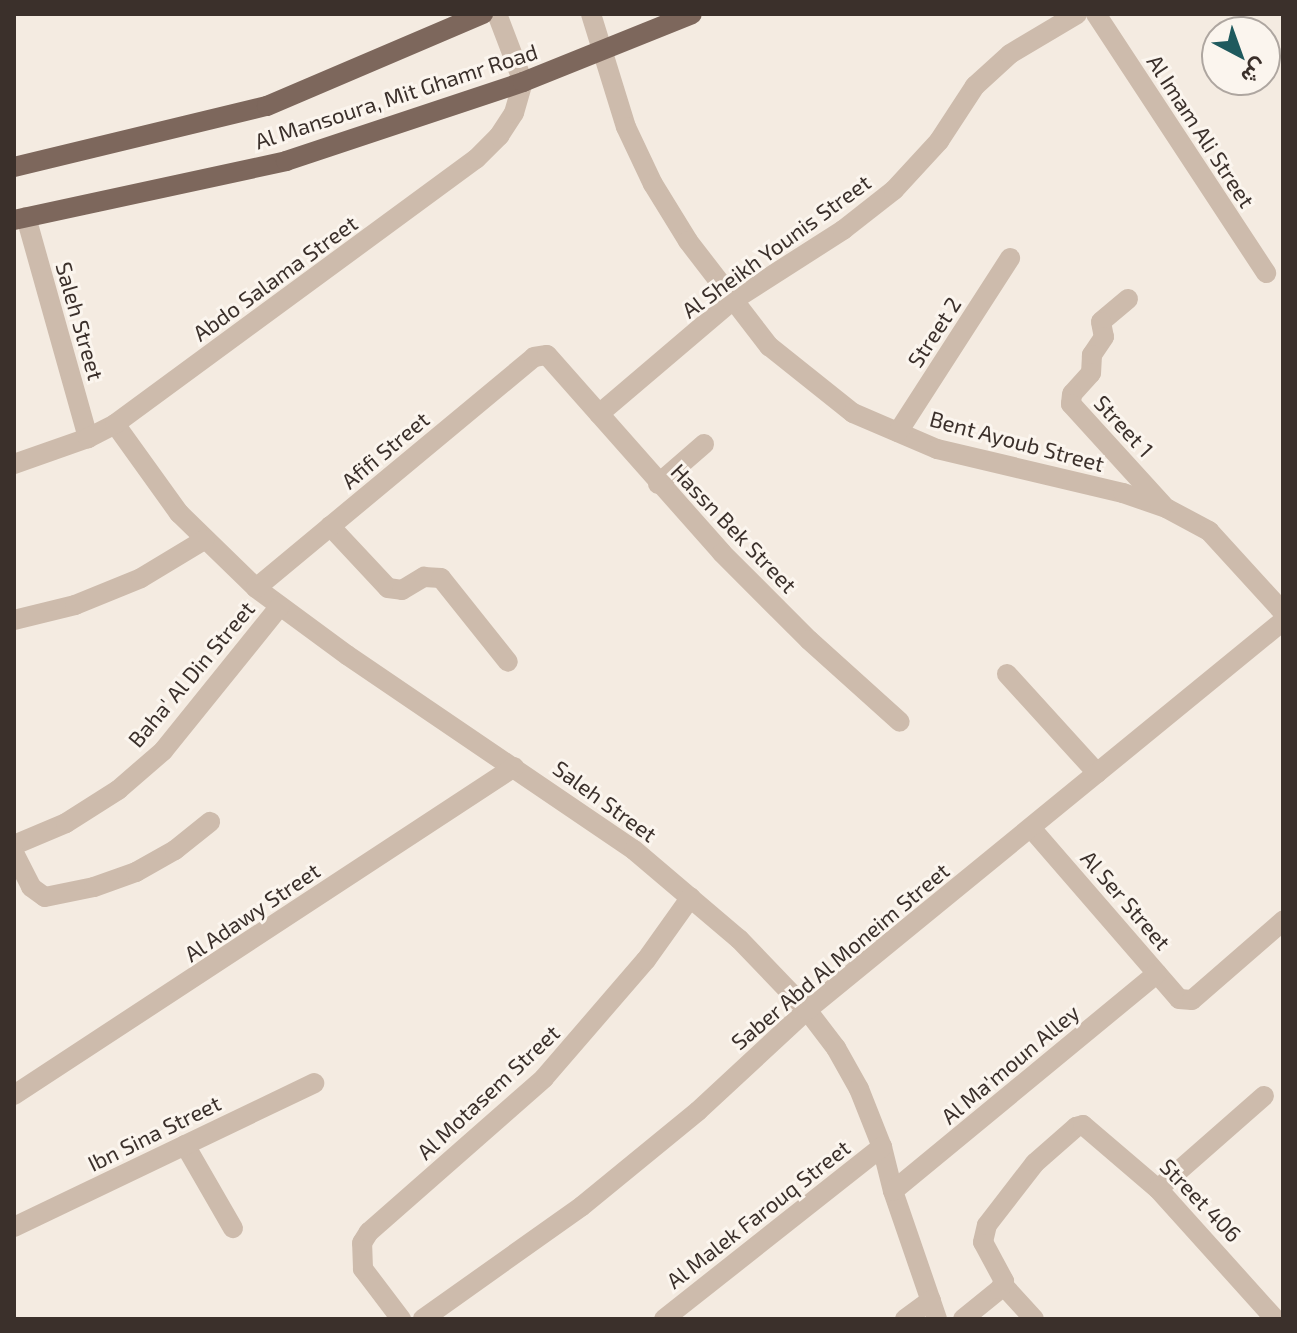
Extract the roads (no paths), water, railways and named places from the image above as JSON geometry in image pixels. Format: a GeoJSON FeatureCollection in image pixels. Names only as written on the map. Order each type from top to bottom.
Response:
{"type":"FeatureCollection","features":[{"type":"Feature","properties":{"kind":"main road","name":"Al Mansoura, Mit Ghamr Road"},"geometry":{"type":"LineString","coordinates":[[14,167],[267,106],[483,14]]}},
{"type":"Feature","properties":{"kind":"main road","name":"Al Mansoura, Mit Ghamr Road"},"geometry":{"type":"LineString","coordinates":[[20,218],[286,161],[523,82],[601,48],[692,14]]}},
{"type":"Feature","properties":{"kind":"street"},"geometry":{"type":"LineString","coordinates":[[497,14],[523,82]]}},
{"type":"Feature","properties":{"kind":"street","name":"Bent Ayoub Street"},"geometry":{"type":"LineString","coordinates":[[591,14],[626,127],[653,184],[732,301],[769,346],[853,413],[937,449],[1123,493],[1166,508],[1209,531],[1283,612]]}},
{"type":"Feature","properties":{"kind":"street","name":"Al Sheikh Younis Street"},"geometry":{"type":"LineString","coordinates":[[599,414],[732,301],[843,230],[894,190],[939,141],[975,86],[1010,54],[1077,14]]}},
{"type":"Feature","properties":{"kind":"street","name":"Al Imam Ali Street"},"geometry":{"type":"LineString","coordinates":[[1096,14],[1266,273]]}},
{"type":"Feature","properties":{"kind":"street","name":"Abdo Salama Street"},"geometry":{"type":"LineString","coordinates":[[14,464],[88,438],[115,424],[476,159],[499,136],[514,113],[523,82]]}},
{"type":"Feature","properties":{"kind":"street","name":"Saleh Street"},"geometry":{"type":"LineString","coordinates":[[20,218],[88,438]]}},
{"type":"Feature","properties":{"kind":"street","name":"Street 2"},"geometry":{"type":"LineString","coordinates":[[898,432],[1010,258]]}},
{"type":"Feature","properties":{"kind":"street","name":"Street 1"},"geometry":{"type":"LineString","coordinates":[[1128,299],[1101,322],[1104,337],[1092,355],[1093,369],[1072,394],[1071,404],[1166,508]]}},
{"type":"Feature","properties":{"kind":"street","name":"Hassn Bek Street"},"geometry":{"type":"LineString","coordinates":[[547,355],[658,484],[809,640],[900,722]]}},
{"type":"Feature","properties":{"kind":"street","name":"Afifi Street"},"geometry":{"type":"LineString","coordinates":[[256,588],[534,357],[547,355]]}},
{"type":"Feature","properties":{"kind":"street","name":"Saleh Street"},"geometry":{"type":"LineString","coordinates":[[115,424],[156,484],[204,540],[256,588],[634,850],[691,897],[807,1010],[836,1048],[859,1089],[882,1147],[893,1191],[934,1309]]}},
{"type":"Feature","properties":{"kind":"street"},"geometry":{"type":"LineString","coordinates":[[658,484],[704,444]]}},
{"type":"Feature","properties":{"kind":"street"},"geometry":{"type":"LineString","coordinates":[[330,526],[388,588],[402,590],[424,577],[441,578],[508,662]]}},
{"type":"Feature","properties":{"kind":"street"},"geometry":{"type":"LineString","coordinates":[[14,620],[75,605],[141,578],[204,540]]}},
{"type":"Feature","properties":{"kind":"street","name":"Baha' Al Din Street"},"geometry":{"type":"LineString","coordinates":[[14,845],[66,823],[118,790],[163,751],[280,606]]}},
{"type":"Feature","properties":{"kind":"street","name":"Saber Abd Al Moneim Street"},"geometry":{"type":"LineString","coordinates":[[423,1319],[582,1206],[698,1111],[807,1010],[1283,621]]}},
{"type":"Feature","properties":{"kind":"street"},"geometry":{"type":"LineString","coordinates":[[1007,674],[1097,773]]}},
{"type":"Feature","properties":{"kind":"street","name":"Al Adawy Street"},"geometry":{"type":"LineString","coordinates":[[14,1095],[514,767]]}},
{"type":"Feature","properties":{"kind":"street"},"geometry":{"type":"LineString","coordinates":[[14,853],[31,887],[45,897],[94,887],[136,872],[175,850],[210,822]]}},
{"type":"Feature","properties":{"kind":"street","name":"Al Ser Street"},"geometry":{"type":"LineString","coordinates":[[1031,828],[1179,999],[1186,1002],[1283,921]]}},
{"type":"Feature","properties":{"kind":"street","name":"Al Motasem Street"},"geometry":{"type":"LineString","coordinates":[[401,1319],[363,1269],[362,1243],[369,1232],[544,1078],[617,997],[691,897]]}},
{"type":"Feature","properties":{"kind":"street","name":"Al Ma'moun Alley"},"geometry":{"type":"LineString","coordinates":[[893,1191],[1157,973]]}},
{"type":"Feature","properties":{"kind":"street","name":"Ibn Sina Street"},"geometry":{"type":"LineString","coordinates":[[14,1227],[314,1083]]}},
{"type":"Feature","properties":{"kind":"street"},"geometry":{"type":"LineString","coordinates":[[1158,1189],[1264,1096]]}},
{"type":"Feature","properties":{"kind":"street","name":"Street 406"},"geometry":{"type":"LineString","coordinates":[[1003,1285],[1002,1273],[983,1242],[987,1225],[1035,1163],[1076,1127],[1083,1125],[1158,1189],[1275,1319]]}},
{"type":"Feature","properties":{"kind":"street"},"geometry":{"type":"LineString","coordinates":[[185,1145],[233,1228]]}},
{"type":"Feature","properties":{"kind":"street","name":"Al Malek Farouq Street"},"geometry":{"type":"LineString","coordinates":[[664,1319],[882,1147]]}},
{"type":"Feature","properties":{"kind":"street"},"geometry":{"type":"LineString","coordinates":[[963,1319],[1003,1285],[1034,1319]]}},
{"type":"Feature","properties":{"kind":"street"},"geometry":{"type":"LineString","coordinates":[[905,1319],[934,1309]]}}]}
